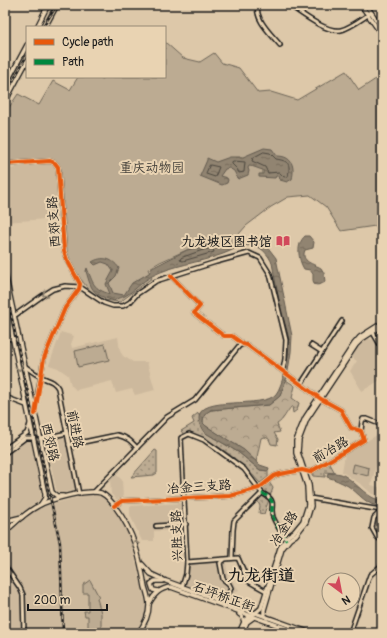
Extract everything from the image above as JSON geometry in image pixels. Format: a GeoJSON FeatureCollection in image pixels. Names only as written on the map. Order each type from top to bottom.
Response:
{"type":"FeatureCollection","features":[{"type":"Feature","properties":{"kind":"main road"},"geometry":{"type":"LineString","coordinates":[[38,26],[48,5]]}},
{"type":"Feature","properties":{"kind":"main road"},"geometry":{"type":"LineString","coordinates":[[46,26],[57,5]]}},
{"type":"Feature","properties":{"kind":"main road"},"geometry":{"type":"LineString","coordinates":[[361,5],[382,28]]}},
{"type":"Feature","properties":{"kind":"main road"},"geometry":{"type":"LineString","coordinates":[[366,5],[369,14],[382,35]]}},
{"type":"Feature","properties":{"kind":"main road"},"geometry":{"type":"LineString","coordinates":[[5,86],[7,79],[26,47]]}},
{"type":"Feature","properties":{"kind":"main road"},"geometry":{"type":"LineString","coordinates":[[5,102],[26,63]]}},
{"type":"Feature","properties":{"kind":"main road","name":"西郊路"},"geometry":{"type":"LineString","coordinates":[[5,273],[52,492]]}},
{"type":"Feature","properties":{"kind":"main road","name":"西郊路"},"geometry":{"type":"LineString","coordinates":[[5,302],[45,494]]}},
{"type":"Feature","properties":{"kind":"main road","name":"冶金路"},"geometry":{"type":"LineString","coordinates":[[262,609],[282,549],[290,538],[296,535],[306,522],[310,506],[307,486],[296,453],[296,441],[305,418],[320,398],[354,344],[360,337],[382,325]]}},
{"type":"Feature","properties":{"kind":"main road"},"geometry":{"type":"LineString","coordinates":[[45,494],[49,498],[52,496],[52,492],[57,496],[94,492],[102,494],[108,498],[130,529],[140,562],[149,605]]}},
{"type":"Feature","properties":{"kind":"main road"},"geometry":{"type":"LineString","coordinates":[[5,532],[40,505],[44,500],[45,494]]}},
{"type":"Feature","properties":{"kind":"main road"},"geometry":{"type":"LineString","coordinates":[[40,505],[79,494]]}},
{"type":"Feature","properties":{"kind":"main road","name":"冶金路"},"geometry":{"type":"LineString","coordinates":[[262,609],[266,591],[280,548],[303,521],[309,498]]}},
{"type":"Feature","properties":{"kind":"main road"},"geometry":{"type":"LineString","coordinates":[[5,524],[8,524],[5,520],[23,517]]}},
{"type":"Feature","properties":{"kind":"main road","name":"石坪桥正街"},"geometry":{"type":"LineString","coordinates":[[140,562],[151,574],[166,581],[244,609],[262,620],[298,633]]}},
{"type":"Feature","properties":{"kind":"main road"},"geometry":{"type":"LineString","coordinates":[[161,590],[153,590],[151,583],[156,580],[166,581]]}},
{"type":"Feature","properties":{"kind":"main road","name":"石坪桥正街"},"geometry":{"type":"LineString","coordinates":[[161,590],[169,587],[174,588],[230,608],[267,618],[311,633]]}},
{"type":"Feature","properties":{"kind":"main road"},"geometry":{"type":"LineString","coordinates":[[138,633],[146,622],[149,605],[155,594],[161,590]]}},
{"type":"Feature","properties":{"kind":"main road"},"geometry":{"type":"LineString","coordinates":[[230,608],[242,616],[245,623]]}},
{"type":"Feature","properties":{"kind":"main road"},"geometry":{"type":"LineString","coordinates":[[241,633],[245,623],[262,609],[267,618]]}},
{"type":"Feature","properties":{"kind":"street"},"geometry":{"type":"LineString","coordinates":[[258,5],[257,14],[280,45]]}},
{"type":"Feature","properties":{"kind":"street"},"geometry":{"type":"LineString","coordinates":[[289,5],[323,26],[337,30],[344,29],[369,14]]}},
{"type":"Feature","properties":{"kind":"street","name":"西郊支路"},"geometry":{"type":"LineString","coordinates":[[5,164],[47,160],[52,161],[58,167],[64,251],[70,265],[80,281],[80,286]]}},
{"type":"Feature","properties":{"kind":"street"},"geometry":{"type":"LineString","coordinates":[[14,316],[53,289],[65,286],[80,286],[104,303],[113,306],[123,306],[156,281],[248,253],[260,258],[270,274],[286,340],[285,359],[282,370]]}},
{"type":"Feature","properties":{"kind":"street"},"geometry":{"type":"LineString","coordinates":[[94,492],[167,417],[195,400],[239,346],[243,344],[232,336],[224,336],[194,312],[200,306],[171,276]]}},
{"type":"Feature","properties":{"kind":"street"},"geometry":{"type":"LineString","coordinates":[[35,414],[44,358],[65,308],[80,286]]}},
{"type":"Feature","properties":{"kind":"street"},"geometry":{"type":"LineString","coordinates":[[301,384],[342,321]]}},
{"type":"Feature","properties":{"kind":"street"},"geometry":{"type":"LineString","coordinates":[[372,331],[382,348]]}},
{"type":"Feature","properties":{"kind":"street"},"geometry":{"type":"LineString","coordinates":[[5,338],[19,338]]}},
{"type":"Feature","properties":{"kind":"street","name":"前冶路"},"geometry":{"type":"LineString","coordinates":[[243,344],[248,345],[320,398],[343,412],[352,430],[361,431],[364,438],[362,442],[310,472],[303,471]]}},
{"type":"Feature","properties":{"kind":"street"},"geometry":{"type":"LineString","coordinates":[[311,345],[322,352]]}},
{"type":"Feature","properties":{"kind":"street"},"geometry":{"type":"LineString","coordinates":[[26,368],[41,377]]}},
{"type":"Feature","properties":{"kind":"street","name":"前进路"},"geometry":{"type":"LineString","coordinates":[[41,377],[52,380],[56,383],[58,388],[79,494]]}},
{"type":"Feature","properties":{"kind":"street"},"geometry":{"type":"LineString","coordinates":[[5,397],[26,405]]}},
{"type":"Feature","properties":{"kind":"street"},"geometry":{"type":"LineString","coordinates":[[361,431],[363,419],[367,419],[382,425]]}},
{"type":"Feature","properties":{"kind":"street"},"geometry":{"type":"LineString","coordinates":[[5,449],[27,433],[30,424]]}},
{"type":"Feature","properties":{"kind":"street"},"geometry":{"type":"LineString","coordinates":[[40,439],[67,433]]}},
{"type":"Feature","properties":{"kind":"street","name":"兴胜支路"},"geometry":{"type":"LineString","coordinates":[[182,587],[186,574],[187,562],[181,438],[189,434],[204,440],[244,469],[259,488]]}},
{"type":"Feature","properties":{"kind":"street"},"geometry":{"type":"LineString","coordinates":[[69,445],[124,436],[138,448]]}},
{"type":"Feature","properties":{"kind":"street"},"geometry":{"type":"LineString","coordinates":[[5,452],[25,438],[33,438]]}},
{"type":"Feature","properties":{"kind":"street","name":"冶金三支路"},"geometry":{"type":"LineString","coordinates":[[114,506],[122,501],[230,496],[259,488],[274,476],[303,471]]}},
{"type":"Feature","properties":{"kind":"street"},"geometry":{"type":"LineString","coordinates":[[259,488],[262,493],[270,497],[273,505],[272,516],[286,540]]}},
{"type":"Feature","properties":{"kind":"street"},"geometry":{"type":"LineString","coordinates":[[232,558],[234,521],[262,493]]}},
{"type":"Feature","properties":{"kind":"street"},"geometry":{"type":"LineString","coordinates":[[309,498],[382,510]]}},
{"type":"Feature","properties":{"kind":"street"},"geometry":{"type":"LineString","coordinates":[[370,509],[374,518]]}},
{"type":"Feature","properties":{"kind":"street"},"geometry":{"type":"LineString","coordinates":[[382,510],[374,518],[372,528],[377,537],[382,541]]}},
{"type":"Feature","properties":{"kind":"street"},"geometry":{"type":"LineString","coordinates":[[156,526],[186,524]]}},
{"type":"Feature","properties":{"kind":"street"},"geometry":{"type":"LineString","coordinates":[[187,562],[238,558],[248,581],[266,591]]}},
{"type":"Feature","properties":{"kind":"street"},"geometry":{"type":"LineString","coordinates":[[225,603],[230,586],[223,579],[220,564],[222,561],[227,559]]}},
{"type":"Feature","properties":{"kind":"street"},"geometry":{"type":"LineString","coordinates":[[350,633],[370,575],[382,565]]}},
{"type":"Feature","properties":{"kind":"street"},"geometry":{"type":"LineString","coordinates":[[5,566],[23,595],[24,633]]}},
{"type":"Feature","properties":{"kind":"street"},"geometry":{"type":"LineString","coordinates":[[5,621],[6,630],[8,633]]}},
{"type":"Feature","properties":{"kind":"shaded area"},"geometry":{"type":"Polygon","coordinates":[[[47,163],[52,164],[57,168],[60,218],[5,222],[5,169],[16,168],[16,166],[47,163]]]}},
{"type":"Feature","properties":{"kind":"shaded area"},"geometry":{"type":"Polygon","coordinates":[[[61,332],[74,336],[71,344],[72,348],[118,337],[120,351],[123,356],[133,362],[147,362],[155,390],[135,395],[132,389],[116,393],[112,381],[76,390],[71,385],[68,375],[58,368],[49,365],[61,332]]]}},
{"type":"Feature","properties":{"kind":"shaded area"},"geometry":{"type":"Polygon","coordinates":[[[366,338],[374,340],[382,354],[382,379],[362,391],[350,371],[357,361],[350,356],[357,346],[366,338]]]}},
{"type":"Feature","properties":{"kind":"shaded area"},"geometry":{"type":"Polygon","coordinates":[[[382,432],[382,463],[377,462],[371,485],[382,488],[382,497],[380,497],[372,494],[362,485],[342,472],[345,454],[382,432]]]}},
{"type":"Feature","properties":{"kind":"shaded area"},"geometry":{"type":"Polygon","coordinates":[[[66,434],[77,489],[59,494],[56,489],[46,439],[66,434]]]}},
{"type":"Feature","properties":{"kind":"shaded area"},"geometry":{"type":"Polygon","coordinates":[[[26,439],[31,439],[42,498],[15,518],[5,517],[5,459],[7,453],[26,439]]]}},
{"type":"Feature","properties":{"kind":"shaded area"},"geometry":{"type":"Polygon","coordinates":[[[115,473],[122,480],[123,498],[116,499],[111,494],[110,479],[115,473]]]}},
{"type":"Feature","properties":{"kind":"shaded area"},"geometry":{"type":"Polygon","coordinates":[[[91,494],[100,496],[105,500],[122,520],[129,534],[146,605],[146,616],[142,625],[136,633],[5,633],[5,536],[37,509],[91,494]]]}},
{"type":"Feature","properties":{"kind":"shaded area"},"geometry":{"type":"Polygon","coordinates":[[[182,503],[184,530],[154,531],[154,541],[142,541],[130,515],[130,506],[182,503]]]}},
{"type":"Feature","properties":{"kind":"shaded area"},"geometry":{"type":"Polygon","coordinates":[[[226,561],[228,579],[231,579],[239,590],[230,596],[229,600],[184,585],[188,563],[226,561]]]}},
{"type":"Feature","properties":{"kind":"green space","name":"重庆动物园"},"geometry":{"type":"Polygon","coordinates":[[[166,43],[183,58],[200,62],[214,53],[222,63],[239,68],[258,93],[271,92],[297,100],[346,71],[359,90],[382,75],[382,225],[341,231],[326,207],[310,195],[288,197],[271,207],[246,226],[231,243],[200,244],[148,269],[152,278],[120,302],[104,300],[98,297],[86,286],[76,272],[67,251],[61,169],[59,165],[52,160],[47,159],[5,160],[5,112],[18,94],[39,105],[53,81],[70,90],[77,78],[166,78],[166,43]]]}},
{"type":"Feature","properties":{"kind":"green space"},"geometry":{"type":"Polygon","coordinates":[[[105,344],[109,360],[78,367],[75,351],[105,344]]]}},
{"type":"Feature","properties":{"kind":"green space"},"geometry":{"type":"Polygon","coordinates":[[[286,380],[295,386],[292,398],[299,403],[297,410],[293,413],[292,406],[277,424],[280,432],[274,433],[278,439],[277,445],[271,444],[269,439],[265,437],[261,438],[256,462],[245,451],[203,423],[203,418],[207,412],[211,410],[269,405],[280,396],[286,380]]]}},
{"type":"Feature","properties":{"kind":"green space"},"geometry":{"type":"Polygon","coordinates":[[[198,413],[200,414],[204,432],[238,452],[260,470],[268,471],[268,477],[260,483],[245,467],[219,447],[190,432],[184,435],[181,431],[194,423],[192,418],[198,413]]]}},
{"type":"Feature","properties":{"kind":"green space"},"geometry":{"type":"Polygon","coordinates":[[[155,450],[157,451],[157,473],[154,475],[131,477],[155,450]]]}},
{"type":"Feature","properties":{"kind":"green space"},"geometry":{"type":"Polygon","coordinates":[[[329,462],[335,473],[325,472],[325,477],[313,476],[311,472],[329,462]]]}},
{"type":"Feature","properties":{"kind":"green space"},"geometry":{"type":"Polygon","coordinates":[[[354,464],[369,468],[368,476],[352,472],[354,464]]]}},
{"type":"Feature","properties":{"kind":"green space"},"geometry":{"type":"Polygon","coordinates":[[[269,482],[273,488],[264,514],[259,513],[260,506],[257,500],[263,494],[262,487],[269,482]]]}},
{"type":"Feature","properties":{"kind":"green space"},"geometry":{"type":"Polygon","coordinates":[[[90,580],[99,597],[97,598],[101,613],[101,633],[88,633],[88,616],[85,616],[84,611],[88,611],[88,593],[83,593],[83,585],[90,580]]]}},
{"type":"Feature","properties":{"kind":"water"},"geometry":{"type":"Polygon","coordinates":[[[264,148],[272,149],[277,156],[282,156],[289,160],[293,166],[292,179],[287,182],[280,180],[279,176],[276,176],[275,178],[259,177],[259,174],[263,174],[263,170],[253,166],[249,166],[248,175],[238,179],[234,171],[229,168],[225,169],[220,176],[227,178],[228,180],[227,183],[222,185],[200,176],[207,158],[216,162],[230,157],[243,157],[264,148]]]}},
{"type":"Feature","properties":{"kind":"water"},"geometry":{"type":"Polygon","coordinates":[[[305,236],[309,236],[314,242],[313,248],[305,250],[304,257],[308,262],[321,268],[324,273],[325,282],[321,284],[314,284],[313,274],[310,270],[304,269],[300,261],[299,247],[305,236]]]}},
{"type":"Feature","properties":{"kind":"water"},"geometry":{"type":"Polygon","coordinates":[[[254,241],[266,245],[276,258],[292,336],[287,377],[280,396],[269,405],[211,410],[207,412],[203,418],[203,423],[244,450],[260,465],[269,468],[268,471],[260,470],[238,452],[204,432],[199,422],[202,411],[209,406],[269,399],[279,390],[287,362],[289,340],[281,311],[272,263],[265,253],[258,247],[250,245],[237,248],[212,258],[168,269],[148,278],[129,294],[114,301],[97,294],[94,291],[86,271],[87,268],[92,282],[97,288],[110,294],[106,284],[113,271],[108,264],[102,262],[95,265],[92,262],[99,259],[110,260],[119,268],[116,276],[109,283],[113,293],[124,295],[132,283],[149,273],[152,268],[187,250],[206,245],[234,244],[254,241]]]}},
{"type":"Feature","properties":{"kind":"water"},"geometry":{"type":"Polygon","coordinates":[[[328,473],[341,474],[346,477],[371,497],[382,500],[382,506],[377,506],[368,502],[348,486],[327,477],[328,473]]]}},
{"type":"Feature","properties":{"kind":"railway"},"geometry":{"type":"LineString","coordinates":[[44,26],[57,5]]}},
{"type":"Feature","properties":{"kind":"railway"},"geometry":{"type":"LineString","coordinates":[[5,96],[26,57]]}},
{"type":"Feature","properties":{"kind":"railway"},"geometry":{"type":"LineString","coordinates":[[5,286],[60,543],[63,633]]}},
{"type":"Feature","properties":{"kind":"marked path"},"geometry":{"type":"LineString","coordinates":[[262,493],[272,501],[273,517],[286,540]]}},
{"type":"Feature","properties":{"kind":"cycle path"},"geometry":{"type":"LineString","coordinates":[[5,164],[50,161],[55,163],[58,167],[64,251],[67,260],[80,284],[79,289],[65,308],[44,358],[35,414]]}},
{"type":"Feature","properties":{"kind":"cycle path"},"geometry":{"type":"LineString","coordinates":[[114,506],[122,501],[230,496],[259,488],[274,476],[280,474],[302,470],[310,472],[364,440],[361,431],[351,428],[341,410],[321,399],[247,345],[243,344],[232,336],[224,336],[194,313],[200,306],[171,276]]}},
{"type":"Feature","properties":{"kind":"place","name":"九龙坡区图书馆"},"geometry":{"type":"Point","coordinates":[283,241]}},
{"type":"Feature","properties":{"kind":"district","name":"九龙街道"},"geometry":{"type":"Point","coordinates":[261,575]}}]}
